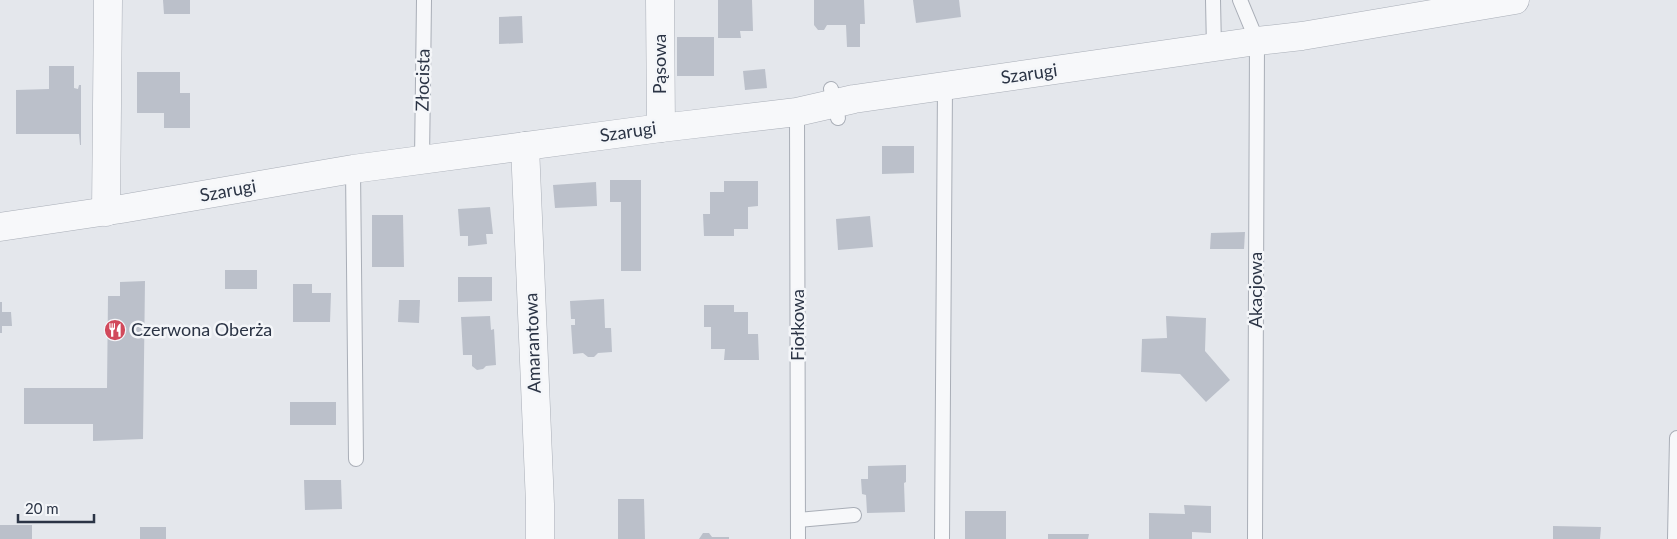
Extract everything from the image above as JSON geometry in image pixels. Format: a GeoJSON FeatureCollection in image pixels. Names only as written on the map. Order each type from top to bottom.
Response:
{"type":"FeatureCollection","features":[{"type":"Feature","properties":{"kind":"street"},"geometry":{"type":"LineString","coordinates":[[106,212],[108,0]]}},
{"type":"Feature","properties":{"kind":"street","name":"Pąsowa"},"geometry":{"type":"LineString","coordinates":[[660,0],[660,128]]}},
{"type":"Feature","properties":{"kind":"street","name":"Szarugi"},"geometry":{"type":"LineString","coordinates":[[0,227],[106,212],[352,169],[660,128],[797,112],[834,103],[933,92],[1257,41],[1302,36],[1515,0]]}},
{"type":"Feature","properties":{"kind":"street","name":"Amarantowa"},"geometry":{"type":"LineString","coordinates":[[525,146],[540,539]]}},
{"type":"Feature","properties":{"kind":"lane","name":"Złocista"},"geometry":{"type":"LineString","coordinates":[[422,160],[424,0]]}},
{"type":"Feature","properties":{"kind":"lane"},"geometry":{"type":"LineString","coordinates":[[1213,0],[1214,48]]}},
{"type":"Feature","properties":{"kind":"lane"},"geometry":{"type":"LineString","coordinates":[[1240,0],[1257,41]]}},
{"type":"Feature","properties":{"kind":"lane","name":"Akacjowa"},"geometry":{"type":"LineString","coordinates":[[1255,539],[1257,41]]}},
{"type":"Feature","properties":{"kind":"lane"},"geometry":{"type":"LineString","coordinates":[[933,92],[942,539]]}},
{"type":"Feature","properties":{"kind":"lane","name":"Fiołkowa"},"geometry":{"type":"LineString","coordinates":[[797,112],[798,539]]}},
{"type":"Feature","properties":{"kind":"lane"},"geometry":{"type":"LineString","coordinates":[[352,169],[356,459]]}},
{"type":"Feature","properties":{"kind":"lane"},"geometry":{"type":"LineString","coordinates":[[1676,539],[1677,438]]}},
{"type":"Feature","properties":{"kind":"lane"},"geometry":{"type":"LineString","coordinates":[[798,520],[854,515]]}},
{"type":"Feature","properties":{"kind":"building"},"geometry":{"type":"Polygon","coordinates":[[[163,0],[190,0],[190,14],[164,14],[163,0]]]}},
{"type":"Feature","properties":{"kind":"building"},"geometry":{"type":"Polygon","coordinates":[[[718,0],[752,0],[753,31],[740,31],[741,38],[718,38],[718,0]]]}},
{"type":"Feature","properties":{"kind":"building"},"geometry":{"type":"Polygon","coordinates":[[[814,0],[864,0],[865,24],[860,24],[860,47],[847,47],[846,25],[827,25],[824,30],[818,30],[814,25],[814,0]]]}},
{"type":"Feature","properties":{"kind":"building"},"geometry":{"type":"Polygon","coordinates":[[[913,0],[959,0],[961,17],[916,23],[913,0]]]}},
{"type":"Feature","properties":{"kind":"building"},"geometry":{"type":"Polygon","coordinates":[[[522,16],[523,43],[499,44],[499,17],[522,16]]]}},
{"type":"Feature","properties":{"kind":"building"},"geometry":{"type":"Polygon","coordinates":[[[677,37],[714,37],[714,76],[677,76],[677,37]]]}},
{"type":"Feature","properties":{"kind":"building"},"geometry":{"type":"Polygon","coordinates":[[[49,66],[74,66],[74,88],[78,89],[79,85],[81,85],[81,145],[79,134],[16,134],[16,90],[49,89],[49,66]]]}},
{"type":"Feature","properties":{"kind":"building"},"geometry":{"type":"Polygon","coordinates":[[[765,69],[767,88],[745,90],[743,71],[765,69]]]}},
{"type":"Feature","properties":{"kind":"building"},"geometry":{"type":"Polygon","coordinates":[[[137,72],[180,72],[180,93],[190,93],[190,128],[164,128],[164,113],[137,113],[137,72]]]}},
{"type":"Feature","properties":{"kind":"building"},"geometry":{"type":"Polygon","coordinates":[[[882,146],[914,146],[914,173],[882,174],[882,146]]]}},
{"type":"Feature","properties":{"kind":"building"},"geometry":{"type":"Polygon","coordinates":[[[610,180],[641,180],[641,271],[621,271],[621,202],[610,202],[610,180]]]}},
{"type":"Feature","properties":{"kind":"building"},"geometry":{"type":"Polygon","coordinates":[[[724,181],[758,181],[758,206],[748,207],[748,229],[734,229],[734,236],[704,236],[703,214],[710,214],[710,192],[724,192],[724,181]]]}},
{"type":"Feature","properties":{"kind":"building"},"geometry":{"type":"Polygon","coordinates":[[[596,182],[597,206],[555,208],[553,185],[596,182]]]}},
{"type":"Feature","properties":{"kind":"building"},"geometry":{"type":"Polygon","coordinates":[[[490,207],[493,234],[486,234],[487,244],[468,246],[468,236],[460,236],[458,209],[490,207]]]}},
{"type":"Feature","properties":{"kind":"building"},"geometry":{"type":"Polygon","coordinates":[[[372,215],[403,215],[404,267],[372,267],[372,215]]]}},
{"type":"Feature","properties":{"kind":"building"},"geometry":{"type":"Polygon","coordinates":[[[870,216],[873,247],[838,250],[836,219],[870,216]]]}},
{"type":"Feature","properties":{"kind":"building"},"geometry":{"type":"Polygon","coordinates":[[[1245,232],[1244,249],[1210,249],[1211,233],[1245,232]]]}},
{"type":"Feature","properties":{"kind":"building"},"geometry":{"type":"Polygon","coordinates":[[[225,270],[257,270],[257,289],[225,289],[225,270]]]}},
{"type":"Feature","properties":{"kind":"building"},"geometry":{"type":"Polygon","coordinates":[[[458,277],[492,277],[492,301],[458,302],[458,277]]]}},
{"type":"Feature","properties":{"kind":"building"},"geometry":{"type":"Polygon","coordinates":[[[145,281],[143,439],[93,441],[93,424],[24,424],[24,388],[107,388],[108,296],[120,296],[120,282],[145,281]]]}},
{"type":"Feature","properties":{"kind":"building"},"geometry":{"type":"Polygon","coordinates":[[[293,284],[312,284],[312,293],[331,293],[330,322],[293,322],[293,284]]]}},
{"type":"Feature","properties":{"kind":"building"},"geometry":{"type":"Polygon","coordinates":[[[604,299],[605,328],[611,328],[612,352],[598,353],[594,357],[588,357],[583,353],[573,354],[571,325],[575,325],[575,319],[571,319],[570,301],[604,299]]]}},
{"type":"Feature","properties":{"kind":"building"},"geometry":{"type":"Polygon","coordinates":[[[399,300],[420,300],[419,323],[398,322],[399,300]]]}},
{"type":"Feature","properties":{"kind":"building"},"geometry":{"type":"Polygon","coordinates":[[[0,302],[2,302],[2,312],[11,312],[12,326],[2,326],[2,333],[0,333],[0,302]]]}},
{"type":"Feature","properties":{"kind":"building"},"geometry":{"type":"Polygon","coordinates":[[[704,305],[734,305],[734,312],[748,312],[748,334],[758,334],[759,360],[724,360],[725,349],[711,349],[711,327],[704,327],[704,305]]]}},
{"type":"Feature","properties":{"kind":"building"},"geometry":{"type":"Polygon","coordinates":[[[490,316],[491,330],[494,329],[496,365],[486,366],[483,369],[477,370],[472,366],[472,355],[463,355],[461,317],[490,316]]]}},
{"type":"Feature","properties":{"kind":"building"},"geometry":{"type":"Polygon","coordinates":[[[1166,316],[1206,318],[1205,351],[1230,380],[1206,402],[1180,374],[1141,372],[1142,339],[1167,338],[1166,316]]]}},
{"type":"Feature","properties":{"kind":"building"},"geometry":{"type":"Polygon","coordinates":[[[290,402],[336,402],[336,425],[290,425],[290,402]]]}},
{"type":"Feature","properties":{"kind":"building"},"geometry":{"type":"Polygon","coordinates":[[[906,465],[906,482],[904,483],[905,512],[867,513],[866,495],[862,494],[861,479],[868,479],[868,466],[906,465]]]}},
{"type":"Feature","properties":{"kind":"building"},"geometry":{"type":"Polygon","coordinates":[[[304,480],[341,480],[342,509],[305,510],[304,480]]]}},
{"type":"Feature","properties":{"kind":"building"},"geometry":{"type":"Polygon","coordinates":[[[618,499],[644,499],[645,539],[618,539],[618,499]]]}},
{"type":"Feature","properties":{"kind":"building"},"geometry":{"type":"Polygon","coordinates":[[[1184,505],[1211,506],[1211,533],[1192,532],[1192,539],[1149,539],[1149,513],[1185,514],[1184,505]]]}},
{"type":"Feature","properties":{"kind":"building"},"geometry":{"type":"Polygon","coordinates":[[[965,511],[1006,511],[1006,539],[965,539],[965,511]]]}},
{"type":"Feature","properties":{"kind":"building"},"geometry":{"type":"Polygon","coordinates":[[[0,525],[32,525],[32,539],[0,539],[0,525]]]}},
{"type":"Feature","properties":{"kind":"building"},"geometry":{"type":"Polygon","coordinates":[[[1553,526],[1601,527],[1600,539],[1553,539],[1553,526]]]}},
{"type":"Feature","properties":{"kind":"building"},"geometry":{"type":"Polygon","coordinates":[[[140,527],[166,527],[166,539],[140,539],[140,527]]]}},
{"type":"Feature","properties":{"kind":"building"},"geometry":{"type":"Polygon","coordinates":[[[703,533],[709,533],[712,537],[729,537],[729,539],[699,539],[703,533]]]}},
{"type":"Feature","properties":{"kind":"building"},"geometry":{"type":"Polygon","coordinates":[[[1048,534],[1089,534],[1088,539],[1048,539],[1048,534]]]}},
{"type":"Feature","properties":{"kind":"place","name":"Czerwona Oberża"},"geometry":{"type":"Point","coordinates":[115,330]}}]}
